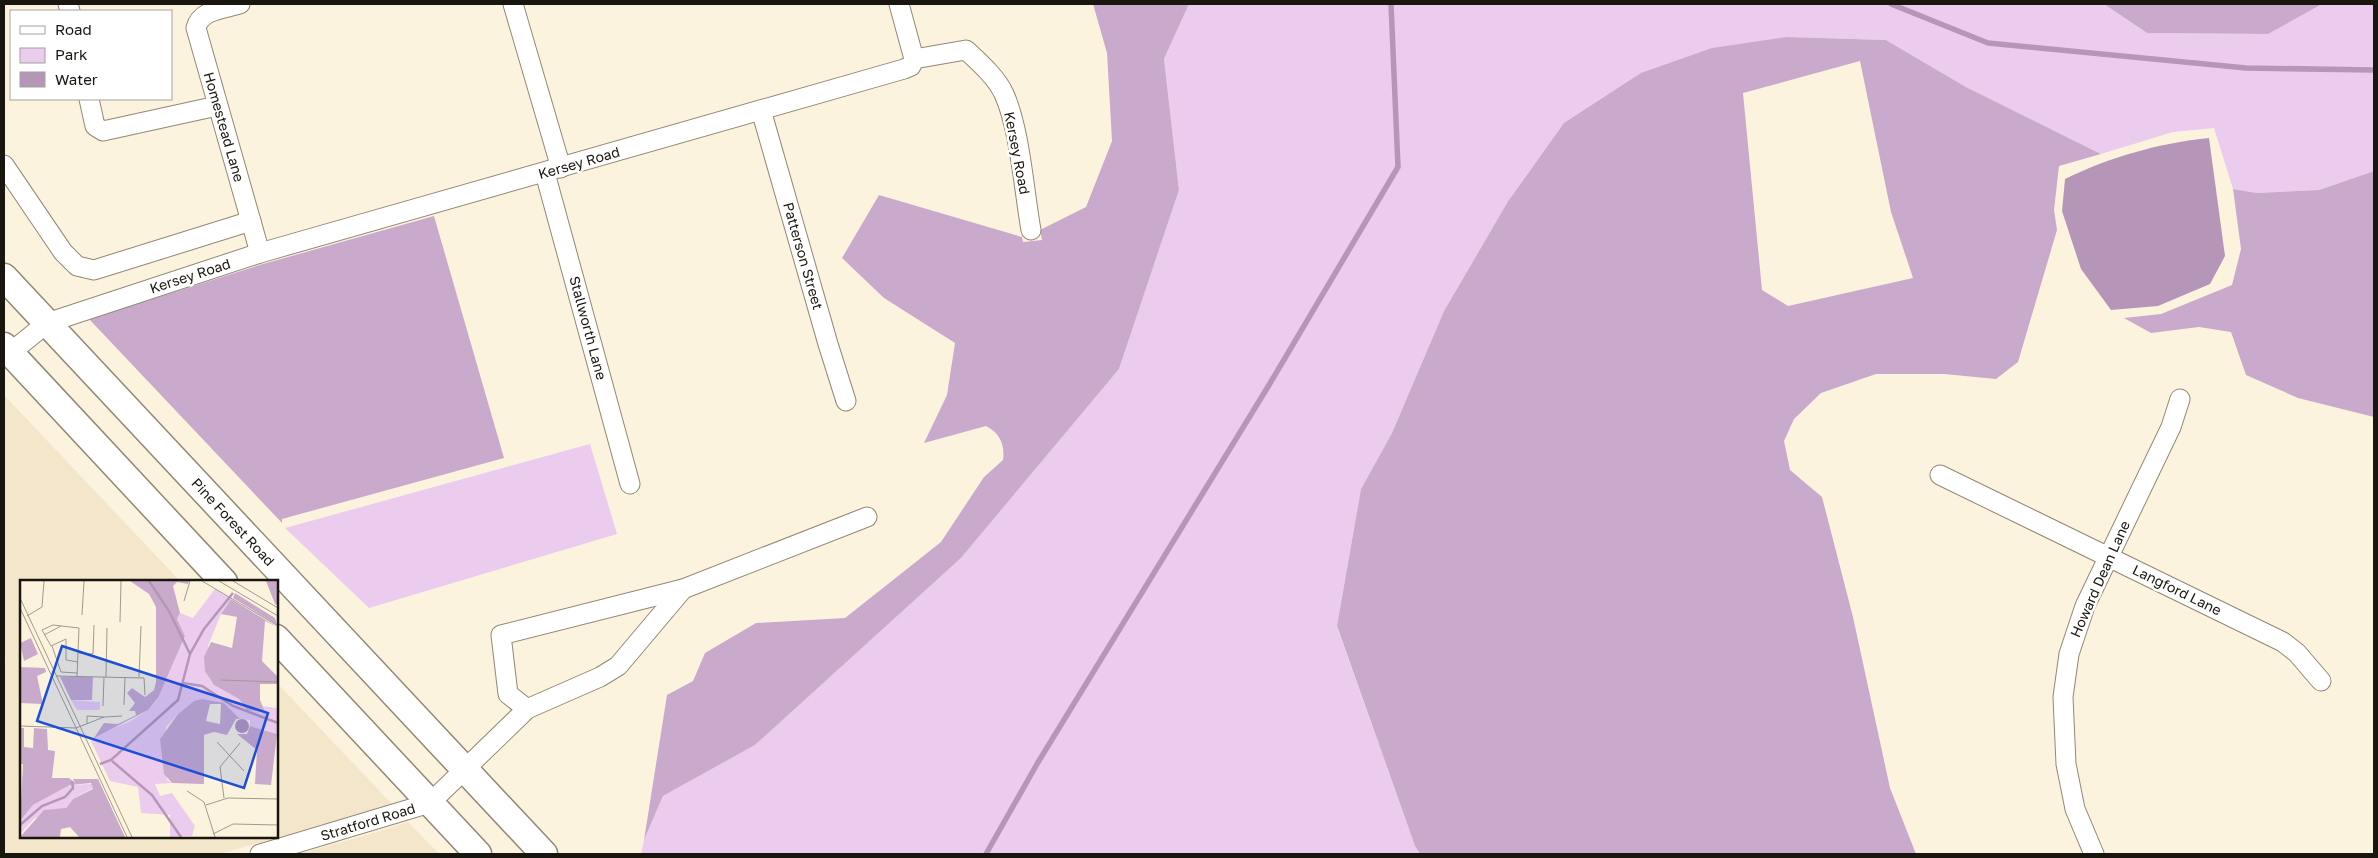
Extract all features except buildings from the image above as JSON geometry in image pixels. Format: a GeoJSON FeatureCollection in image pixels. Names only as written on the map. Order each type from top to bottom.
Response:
{"type":"FeatureCollection","features":[{"type":"Feature","properties":{"kind":"main road","name":"Pine Forest Road"},"geometry":{"type":"LineString","coordinates":[[4,277],[544,854]]}},
{"type":"Feature","properties":{"kind":"main road"},"geometry":{"type":"LineString","coordinates":[[7,349],[222,580]]}},
{"type":"Feature","properties":{"kind":"main road"},"geometry":{"type":"LineString","coordinates":[[278,640],[478,854]]}},
{"type":"Feature","properties":{"kind":"street"},"geometry":{"type":"LineString","coordinates":[[202,9],[240,4]]}},
{"type":"Feature","properties":{"kind":"street","name":"Stallworth Lane"},"geometry":{"type":"LineString","coordinates":[[513,4],[630,484]]}},
{"type":"Feature","properties":{"kind":"street"},"geometry":{"type":"LineString","coordinates":[[899,4],[914,59]]}},
{"type":"Feature","properties":{"kind":"street","name":"Homestead Lane"},"geometry":{"type":"LineString","coordinates":[[202,9],[196,28],[260,254]]}},
{"type":"Feature","properties":{"kind":"street","name":"Kersey Road"},"geometry":{"type":"LineString","coordinates":[[7,349],[46,323],[260,254],[904,69],[911,66],[914,59],[966,50],[981,64],[1004,93],[1014,129],[1031,230]]}},
{"type":"Feature","properties":{"kind":"street"},"geometry":{"type":"LineString","coordinates":[[89,100],[95,126],[103,131],[217,106]]}},
{"type":"Feature","properties":{"kind":"street","name":"Patterson Street"},"geometry":{"type":"LineString","coordinates":[[761,110],[846,401]]}},
{"type":"Feature","properties":{"kind":"street"},"geometry":{"type":"LineString","coordinates":[[4,165],[63,252],[77,266],[94,270],[250,221]]}},
{"type":"Feature","properties":{"kind":"street","name":"Howard Dean Lane"},"geometry":{"type":"LineString","coordinates":[[2094,854],[2081,824],[2069,786],[2066,764],[2063,697],[2069,654],[2075,633],[2108,557],[2170,427],[2180,399]]}},
{"type":"Feature","properties":{"kind":"street","name":"Langford Lane"},"geometry":{"type":"LineString","coordinates":[[1940,475],[2282,642],[2298,653],[2321,681]]}},
{"type":"Feature","properties":{"kind":"street"},"geometry":{"type":"LineString","coordinates":[[527,709],[508,694],[501,635],[683,589],[867,517]]}},
{"type":"Feature","properties":{"kind":"street","name":"Stratford Road"},"geometry":{"type":"LineString","coordinates":[[260,854],[430,803],[527,709],[600,677],[618,666],[683,589]]}},
{"type":"Feature","properties":{"kind":"shaded area"},"geometry":{"type":"Polygon","coordinates":[[[1093,4],[1189,4],[1164,59],[1179,190],[1119,369],[961,558],[755,745],[663,796],[644,840],[667,695],[693,681],[705,653],[756,623],[845,618],[941,542],[984,477],[1003,460],[1002,444],[998,436],[986,426],[924,443],[947,395],[955,343],[884,298],[842,258],[879,195],[1022,237],[1023,242],[1042,240],[1040,230],[1086,207],[1112,141],[1107,53],[1093,4]]]}},
{"type":"Feature","properties":{"kind":"shaded area"},"geometry":{"type":"Polygon","coordinates":[[[2104,4],[2322,4],[2268,34],[2147,33],[2104,4]]]}},
{"type":"Feature","properties":{"kind":"shaded area"},"geometry":{"type":"Polygon","coordinates":[[[1787,37],[1886,40],[1966,87],[2101,154],[2059,166],[2054,210],[2057,230],[2018,362],[1996,379],[1944,374],[1876,374],[1821,393],[1794,419],[1784,441],[1790,470],[1822,497],[1853,617],[1890,788],[1916,854],[1420,854],[1415,846],[1337,626],[1361,489],[1392,433],[1444,311],[1507,203],[1564,123],[1641,73],[1712,48],[1787,37]],[[1860,61],[1743,93],[1762,290],[1788,306],[1913,278],[1891,212],[1860,61]]]}},
{"type":"Feature","properties":{"kind":"shaded area"},"geometry":{"type":"Polygon","coordinates":[[[2374,171],[2374,417],[2298,398],[2246,375],[2231,332],[2199,327],[2151,333],[2124,318],[2161,314],[2232,285],[2241,249],[2233,189],[2257,193],[2319,190],[2374,171]]]}},
{"type":"Feature","properties":{"kind":"shaded area"},"geometry":{"type":"Polygon","coordinates":[[[434,216],[504,458],[282,519],[282,523],[89,319],[263,264],[434,216]]]}},
{"type":"Feature","properties":{"kind":"shaded area"},"geometry":{"type":"Polygon","coordinates":[[[4,395],[179,580],[20,580],[20,838],[275,838],[220,854],[4,854],[4,663],[6,662],[4,658],[4,395]]]}},
{"type":"Feature","properties":{"kind":"shaded area"},"geometry":{"type":"Polygon","coordinates":[[[278,684],[392,804],[278,837],[278,684]]]}},
{"type":"Feature","properties":{"kind":"shaded area"},"geometry":{"type":"Polygon","coordinates":[[[408,822],[439,854],[299,854],[370,834],[408,822]]]}},
{"type":"Feature","properties":{"kind":"green space"},"geometry":{"type":"Polygon","coordinates":[[[1189,4],[2104,4],[2147,33],[2267,34],[2322,4],[2374,4],[2374,171],[2319,190],[2257,193],[2233,189],[2214,128],[2173,132],[2101,154],[1966,87],[1886,40],[1787,37],[1507,203],[1444,311],[1392,433],[1361,489],[1337,627],[1415,846],[1420,854],[641,854],[644,840],[663,796],[755,745],[961,558],[1119,369],[1179,190],[1164,59],[1189,4]]]}},
{"type":"Feature","properties":{"kind":"green space"},"geometry":{"type":"Polygon","coordinates":[[[590,444],[617,534],[369,608],[285,528],[590,444]]]}},
{"type":"Feature","properties":{"kind":"water"},"geometry":{"type":"Polygon","coordinates":[[[2209,138],[2225,256],[2210,284],[2158,306],[2111,310],[2081,269],[2062,211],[2065,179],[2099,164],[2135,152],[2172,143],[2209,138]]]}},
{"type":"Feature","properties":{"kind":"waterway"},"geometry":{"type":"LineString","coordinates":[[986,854],[1037,764],[1269,385],[1398,167],[1391,4]]}},
{"type":"Feature","properties":{"kind":"waterway"},"geometry":{"type":"LineString","coordinates":[[1891,4],[1988,43],[2246,68],[2374,70]]}}]}
